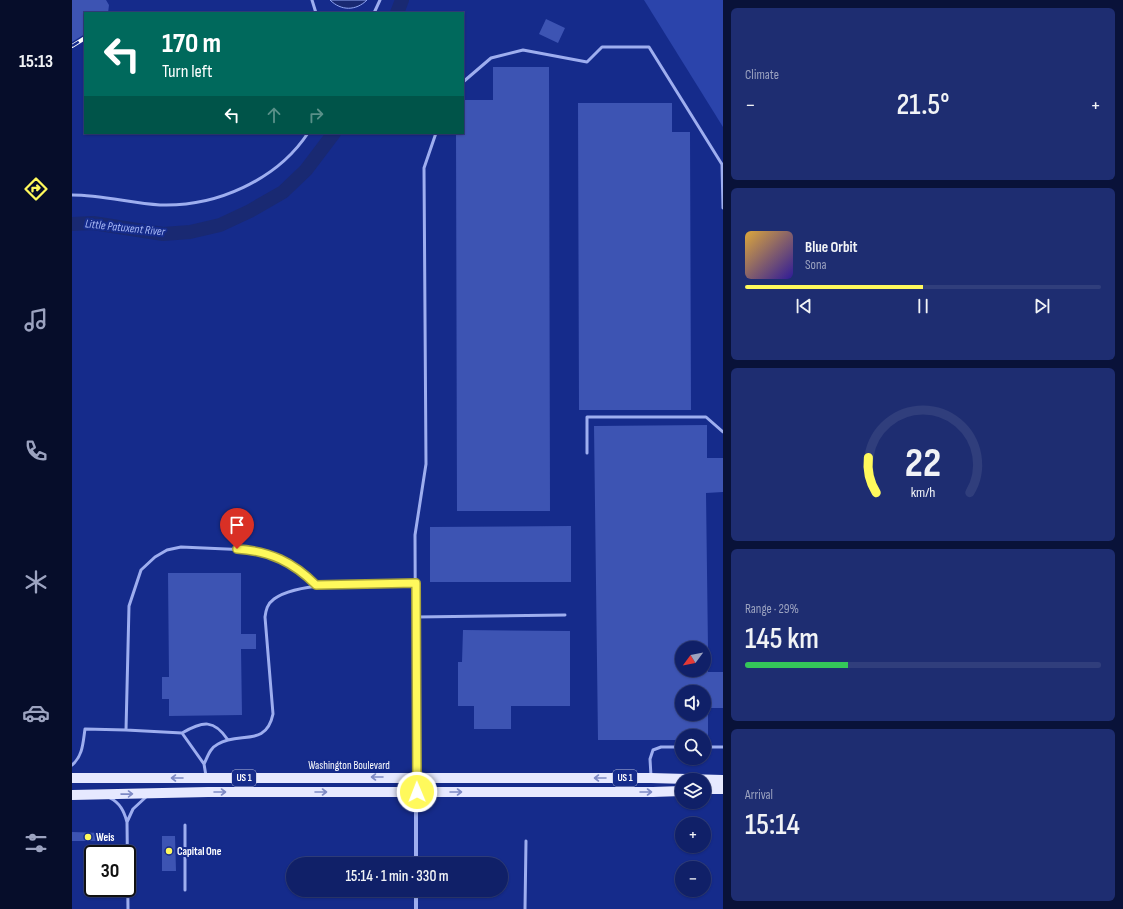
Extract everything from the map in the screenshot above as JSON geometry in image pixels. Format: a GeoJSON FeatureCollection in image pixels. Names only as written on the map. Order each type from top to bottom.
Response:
{"type":"FeatureCollection","features":[{"type":"Feature","properties":{"kind":"main road","name":"Washington Boulevard"},"geometry":{"type":"LineString","coordinates":[[72,778],[416,777],[651,778],[723,780]]}},
{"type":"Feature","properties":{"kind":"main road"},"geometry":{"type":"LineString","coordinates":[[711,789],[723,788]]}},
{"type":"Feature","properties":{"kind":"main road","name":"US 1"},"geometry":{"type":"LineString","coordinates":[[72,794],[653,792],[675,790]]}},
{"type":"Feature","properties":{"kind":"street"},"geometry":{"type":"LineString","coordinates":[[416,777],[416,857]]}},
{"type":"Feature","properties":{"kind":"street"},"geometry":{"type":"LineString","coordinates":[[416,897],[416,909]]}},
{"type":"Feature","properties":{"kind":"lane"},"geometry":{"type":"LineString","coordinates":[[312,0],[316,12]]}},
{"type":"Feature","properties":{"kind":"lane"},"geometry":{"type":"LineString","coordinates":[[374,12],[380,0]]}},
{"type":"Feature","properties":{"kind":"lane"},"geometry":{"type":"LineString","coordinates":[[464,81],[492,58],[523,50],[587,62],[602,46],[649,47],[722,165],[723,208]]}},
{"type":"Feature","properties":{"kind":"lane"},"geometry":{"type":"LineString","coordinates":[[72,195],[159,205],[172,205],[224,196],[262,178],[294,151],[307,134]]}},
{"type":"Feature","properties":{"kind":"lane"},"geometry":{"type":"LineString","coordinates":[[416,777],[415,535],[426,464],[424,168],[436,134]]}},
{"type":"Feature","properties":{"kind":"lane"},"geometry":{"type":"LineString","coordinates":[[587,453],[586,417],[706,417],[723,432]]}},
{"type":"Feature","properties":{"kind":"lane"},"geometry":{"type":"LineString","coordinates":[[126,730],[129,606],[141,570],[155,557],[167,550],[181,547],[249,550],[270,555],[288,562],[307,576],[316,585]]}},
{"type":"Feature","properties":{"kind":"lane"},"geometry":{"type":"LineString","coordinates":[[204,764],[210,750],[216,744],[228,740],[259,735],[267,730],[272,722],[273,714],[266,618],[267,607],[274,599],[285,593],[316,585],[416,583]]}},
{"type":"Feature","properties":{"kind":"lane"},"geometry":{"type":"LineString","coordinates":[[416,617],[565,615]]}},
{"type":"Feature","properties":{"kind":"lane"},"geometry":{"type":"LineString","coordinates":[[72,765],[80,756],[85,729],[182,733],[196,725],[214,725],[218,727],[228,740]]}},
{"type":"Feature","properties":{"kind":"lane"},"geometry":{"type":"LineString","coordinates":[[182,733],[204,764],[206,778]]}},
{"type":"Feature","properties":{"kind":"lane"},"geometry":{"type":"LineString","coordinates":[[651,778],[650,759],[653,750],[661,747],[675,747]]}},
{"type":"Feature","properties":{"kind":"lane"},"geometry":{"type":"LineString","coordinates":[[711,747],[723,747]]}},
{"type":"Feature","properties":{"kind":"lane"},"geometry":{"type":"LineString","coordinates":[[127,822],[135,806],[153,793]]}},
{"type":"Feature","properties":{"kind":"lane"},"geometry":{"type":"LineString","coordinates":[[101,794],[112,799],[119,805],[127,822],[128,909]]}},
{"type":"Feature","properties":{"kind":"lane"},"geometry":{"type":"LineString","coordinates":[[185,825],[185,890]]}},
{"type":"Feature","properties":{"kind":"lane"},"geometry":{"type":"LineString","coordinates":[[526,841],[526,909]]}},
{"type":"Feature","properties":{"kind":"shaded area"},"geometry":{"type":"Polygon","coordinates":[[[330,0],[367,0],[363,4],[353,8],[344,8],[334,4],[330,0]]]}},
{"type":"Feature","properties":{"kind":"shaded area"},"geometry":{"type":"Polygon","coordinates":[[[644,0],[723,0],[723,127],[644,0]]]}},
{"type":"Feature","properties":{"kind":"building"},"geometry":{"type":"Polygon","coordinates":[[[72,0],[106,0],[109,5],[108,12],[84,12],[84,35],[72,42],[72,0]]]}},
{"type":"Feature","properties":{"kind":"building"},"geometry":{"type":"Polygon","coordinates":[[[546,19],[565,28],[558,43],[539,34],[546,19]]]}},
{"type":"Feature","properties":{"kind":"building"},"geometry":{"type":"Polygon","coordinates":[[[493,67],[549,67],[550,511],[457,511],[456,134],[464,134],[464,100],[493,100],[493,67]]]}},
{"type":"Feature","properties":{"kind":"building"},"geometry":{"type":"Polygon","coordinates":[[[578,103],[672,103],[672,132],[690,132],[691,410],[579,410],[578,103]]]}},
{"type":"Feature","properties":{"kind":"building"},"geometry":{"type":"Polygon","coordinates":[[[707,425],[707,458],[723,458],[723,492],[706,493],[708,641],[675,641],[675,677],[711,677],[711,672],[723,672],[723,708],[711,708],[711,685],[675,685],[675,721],[708,721],[708,729],[675,729],[675,740],[598,740],[594,426],[707,425]]]}},
{"type":"Feature","properties":{"kind":"building"},"geometry":{"type":"Polygon","coordinates":[[[571,526],[571,582],[430,582],[430,527],[571,526]]]}},
{"type":"Feature","properties":{"kind":"building"},"geometry":{"type":"Polygon","coordinates":[[[168,573],[241,573],[241,634],[256,634],[256,649],[241,649],[242,715],[169,716],[169,699],[162,699],[162,677],[169,677],[168,573]]]}},
{"type":"Feature","properties":{"kind":"building"},"geometry":{"type":"Polygon","coordinates":[[[463,630],[570,631],[570,706],[511,706],[511,729],[474,729],[474,706],[458,706],[458,662],[462,662],[463,630]]]}},
{"type":"Feature","properties":{"kind":"building","name":"Weis"},"geometry":{"type":"Polygon","coordinates":[[[72,832],[104,833],[104,841],[72,841],[72,832]]]}},
{"type":"Feature","properties":{"kind":"building"},"geometry":{"type":"Polygon","coordinates":[[[162,836],[175,836],[176,871],[162,871],[162,836]]]}},
{"type":"Feature","properties":{"kind":"waterway","name":"Little Patuxent River"},"geometry":{"type":"LineString","coordinates":[[397,12],[402,0]]}},
{"type":"Feature","properties":{"kind":"waterway","name":"Little Patuxent River"},"geometry":{"type":"LineString","coordinates":[[72,224],[93,223],[163,234],[190,232],[220,225],[250,211],[283,192],[306,170],[333,134]]}},
{"type":"Feature","properties":{"kind":"railway"},"geometry":{"type":"LineString","coordinates":[[72,46],[84,39]]}},
{"type":"Feature","properties":{"kind":"place","name":"Weis"},"geometry":{"type":"Point","coordinates":[88,837]}},
{"type":"Feature","properties":{"kind":"place","name":"Capital One"},"geometry":{"type":"Point","coordinates":[169,851]}},
{"type":"Feature","properties":{"kind":"route"},"geometry":{"type":"LineString","coordinates":[[237,549],[270,555],[288,562],[307,576],[316,585],[416,583],[417,792]]}}]}
